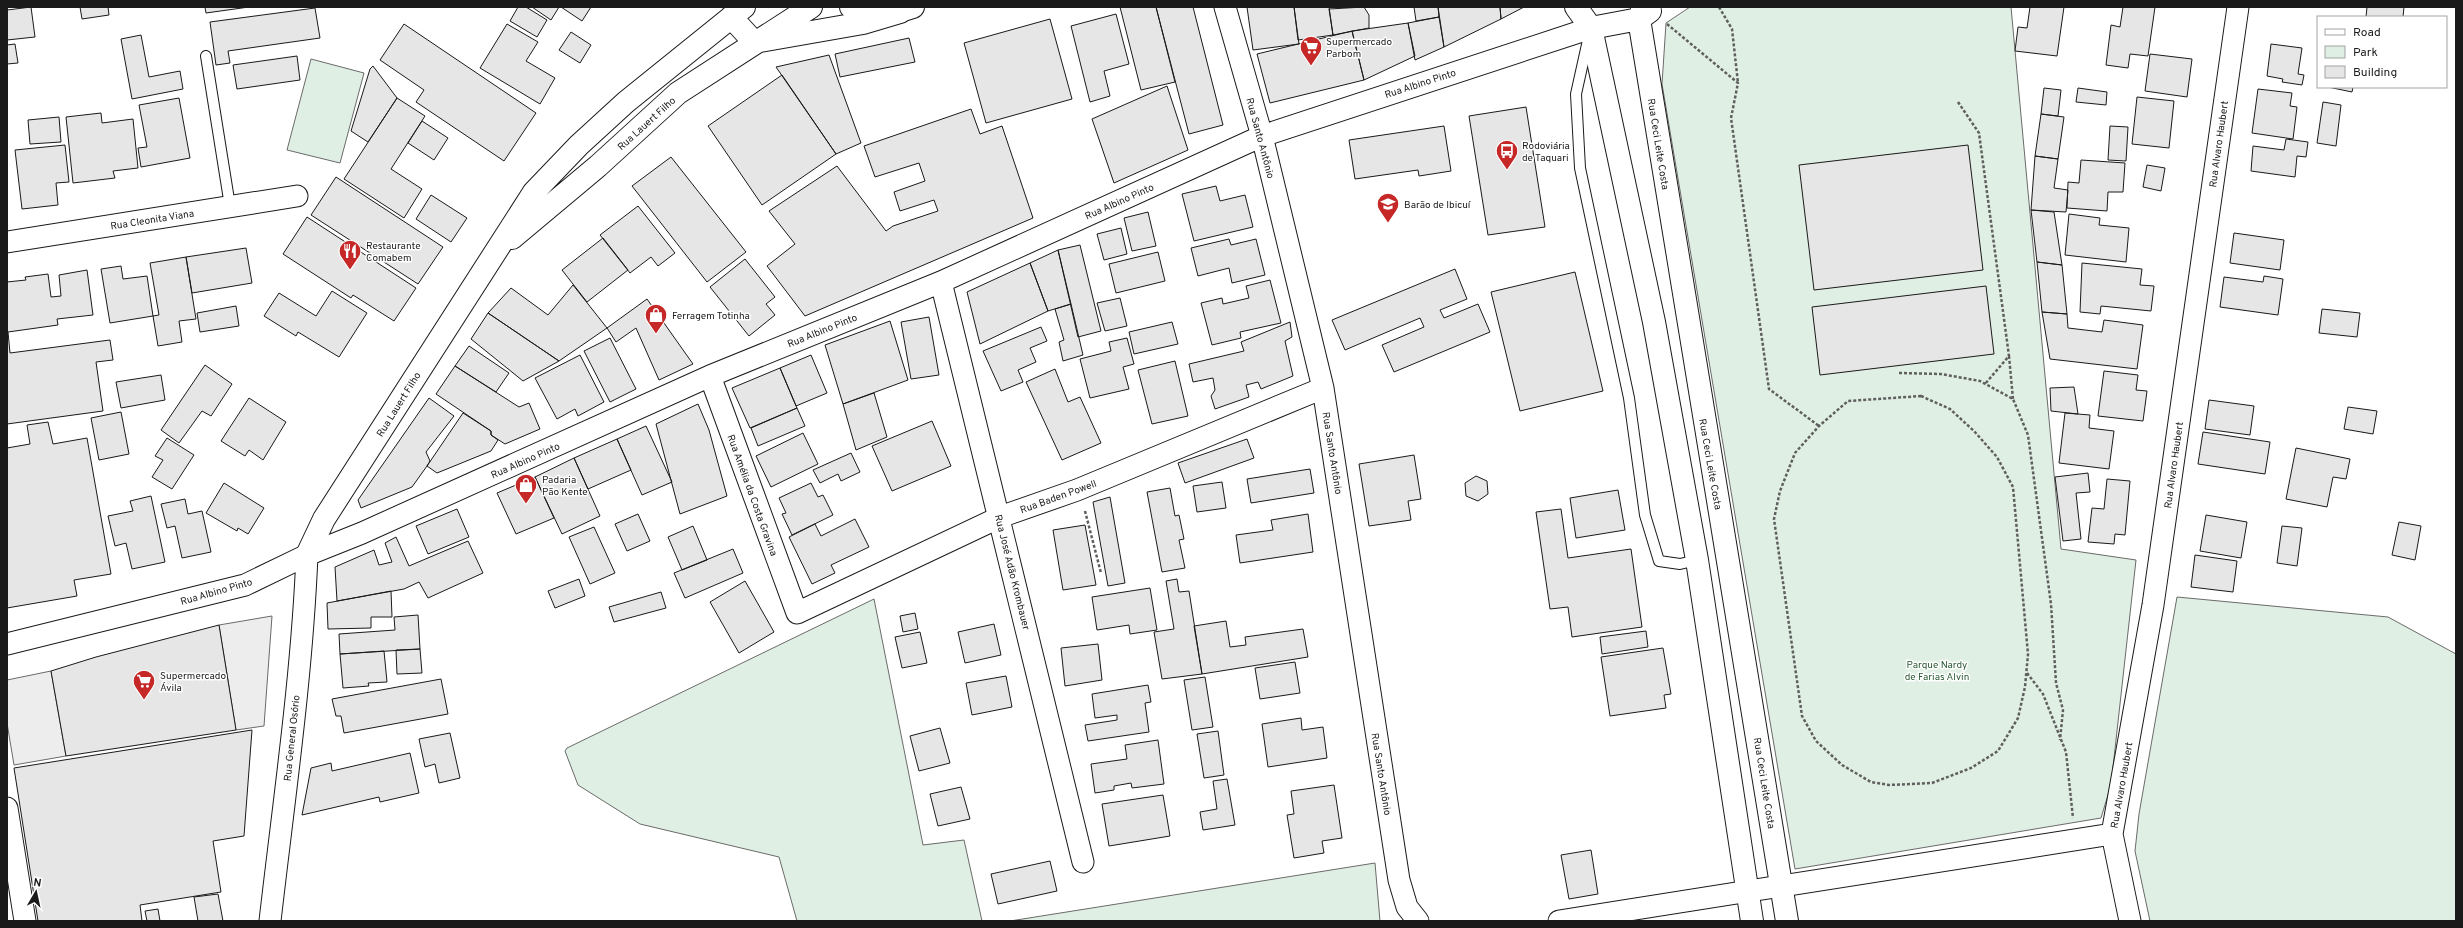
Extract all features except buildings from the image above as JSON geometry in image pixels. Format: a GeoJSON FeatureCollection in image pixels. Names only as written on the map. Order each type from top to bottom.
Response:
{"type":"FeatureCollection","features":[{"type":"Feature","properties":{"kind":"street","name":"Rua Lauert Filho"},"geometry":{"type":"LineString","coordinates":[[492,255],[598,166],[678,94],[754,42],[811,7]]}},
{"type":"Feature","properties":{"kind":"street"},"geometry":{"type":"LineString","coordinates":[[851,7],[862,10],[907,9]]}},
{"type":"Feature","properties":{"kind":"street","name":"Rua Santo Antônio"},"geometry":{"type":"LineString","coordinates":[[1225,7],[1262,136],[1323,388],[1399,880],[1412,914]]}},
{"type":"Feature","properties":{"kind":"street"},"geometry":{"type":"LineString","coordinates":[[1576,7],[1591,28],[1654,322],[1697,560],[1752,921]]}},
{"type":"Feature","properties":{"kind":"street","name":"Rua Alvaro Haubert"},"geometry":{"type":"LineString","coordinates":[[2130,921],[2112,834],[2154,597],[2238,7]]}},
{"type":"Feature","properties":{"kind":"street"},"geometry":{"type":"LineString","coordinates":[[738,12],[754,42],[863,23],[907,9]]}},
{"type":"Feature","properties":{"kind":"street","name":"Rua Lauert Filho"},"geometry":{"type":"LineString","coordinates":[[307,555],[324,519],[492,255],[534,192],[579,145],[626,102],[738,12]]}},
{"type":"Feature","properties":{"kind":"street","name":"Rua Albino Pinto"},"geometry":{"type":"LineString","coordinates":[[7,644],[245,585],[307,555],[362,533],[710,376],[941,282],[1262,136],[1591,28],[1651,14]]}},
{"type":"Feature","properties":{"kind":"street","name":"Rua Ceci Leite Costa"},"geometry":{"type":"LineString","coordinates":[[1651,14],[1727,554],[1787,921]]}},
{"type":"Feature","properties":{"kind":"street","name":"Rua Cleonita Viana"},"geometry":{"type":"LineString","coordinates":[[7,242],[297,196]]}},
{"type":"Feature","properties":{"kind":"street","name":"Rua José Adão Krombauer"},"geometry":{"type":"LineString","coordinates":[[941,282],[1000,516],[1083,862]]}},
{"type":"Feature","properties":{"kind":"street","name":"Rua Amélia da Costa Gravina"},"geometry":{"type":"LineString","coordinates":[[710,376],[797,613]]}},
{"type":"Feature","properties":{"kind":"street","name":"Rua Baden Powell"},"geometry":{"type":"LineString","coordinates":[[797,613],[1000,516],[1077,490],[1323,388]]}},
{"type":"Feature","properties":{"kind":"street"},"geometry":{"type":"LineString","coordinates":[[1697,560],[1727,554]]}},
{"type":"Feature","properties":{"kind":"street","name":"Rua General Osório"},"geometry":{"type":"LineString","coordinates":[[270,921],[296,695],[307,555]]}},
{"type":"Feature","properties":{"kind":"street"},"geometry":{"type":"LineString","coordinates":[[7,808],[25,921]]}},
{"type":"Feature","properties":{"kind":"street"},"geometry":{"type":"LineString","coordinates":[[1559,921],[2112,834]]}},
{"type":"Feature","properties":{"kind":"lane"},"geometry":{"type":"LineString","coordinates":[[1591,28],[1576,94],[1580,168],[1629,398],[1645,515],[1659,561],[1680,564],[1697,560]]}},
{"type":"Feature","properties":{"kind":"lane"},"geometry":{"type":"LineString","coordinates":[[206,56],[230,206]]}},
{"type":"Feature","properties":{"kind":"path"},"geometry":{"type":"LineString","coordinates":[[1719,7],[1732,29],[1738,83],[1731,118],[1769,389],[1819,426]]}},
{"type":"Feature","properties":{"kind":"path"},"geometry":{"type":"LineString","coordinates":[[1651,14],[1738,83]]}},
{"type":"Feature","properties":{"kind":"path"},"geometry":{"type":"LineString","coordinates":[[1958,102],[1979,133],[2009,356],[2013,399],[2029,443],[2051,604],[2056,683],[2063,710],[2060,740]]}},
{"type":"Feature","properties":{"kind":"path"},"geometry":{"type":"LineString","coordinates":[[1985,384],[2009,356]]}},
{"type":"Feature","properties":{"kind":"path"},"geometry":{"type":"LineString","coordinates":[[1899,373],[1941,374],[1980,381],[2013,399]]}},
{"type":"Feature","properties":{"kind":"path"},"geometry":{"type":"LineString","coordinates":[[1921,396],[1950,409],[1997,457],[2013,487],[2028,654],[2026,687],[2018,718],[1998,751],[1971,768],[1932,783],[1889,785],[1870,782],[1842,765],[1816,741],[1802,716],[1774,519],[1780,491],[1796,453],[1819,426],[1848,401],[1921,396]]}},
{"type":"Feature","properties":{"kind":"path"},"geometry":{"type":"LineString","coordinates":[[1077,490],[1086,513],[1102,574]]}},
{"type":"Feature","properties":{"kind":"path"},"geometry":{"type":"LineString","coordinates":[[2026,672],[2043,694],[2066,752],[2075,839]]}},
{"type":"Feature","properties":{"kind":"green space","name":"Parque Nardy de Farias Alvin"},"geometry":{"type":"Polygon","coordinates":[[[1690,7],[2011,7],[2061,549],[2136,560],[2111,785],[2101,818],[1795,869],[1662,84],[1666,23],[1690,7]]]}},
{"type":"Feature","properties":{"kind":"green space"},"geometry":{"type":"Polygon","coordinates":[[[311,59],[364,73],[340,163],[287,150],[311,59]]]}},
{"type":"Feature","properties":{"kind":"green space"},"geometry":{"type":"Polygon","coordinates":[[[2177,597],[2388,617],[2456,654],[2456,921],[2150,921],[2135,851],[2139,814],[2177,597]]]}},
{"type":"Feature","properties":{"kind":"green space"},"geometry":{"type":"Polygon","coordinates":[[[874,599],[923,845],[964,840],[982,921],[797,921],[779,857],[640,824],[578,785],[565,751],[567,748],[874,599]]]}},
{"type":"Feature","properties":{"kind":"green space"},"geometry":{"type":"Polygon","coordinates":[[[1375,863],[1380,921],[1010,921],[1375,863]]]}},
{"type":"Feature","properties":{"kind":"shaded area"},"geometry":{"type":"Polygon","coordinates":[[[272,616],[264,726],[236,730],[219,625],[272,616]]]}},
{"type":"Feature","properties":{"kind":"shaded area"},"geometry":{"type":"Polygon","coordinates":[[[51,671],[66,756],[14,765],[7,723],[7,680],[51,671]]]}},
{"type":"Feature","properties":{"kind":"place","name":"Supermercado Parbom"},"geometry":{"type":"Point","coordinates":[1311,66]}},
{"type":"Feature","properties":{"kind":"place","name":"Rodoviária de Taquari"},"geometry":{"type":"Point","coordinates":[1507,170]}},
{"type":"Feature","properties":{"kind":"place","name":"Barão de Ibicuí"},"geometry":{"type":"Point","coordinates":[1388,224]}},
{"type":"Feature","properties":{"kind":"place","name":"Restaurante Comabem"},"geometry":{"type":"Point","coordinates":[350,270]}},
{"type":"Feature","properties":{"kind":"place","name":"Ferragem Totinha"},"geometry":{"type":"Point","coordinates":[656,334]}},
{"type":"Feature","properties":{"kind":"place","name":"Padaria Pão Kente"},"geometry":{"type":"Point","coordinates":[526,504]}},
{"type":"Feature","properties":{"kind":"place","name":"Supermercado Ávila"},"geometry":{"type":"Point","coordinates":[144,700]}}]}
